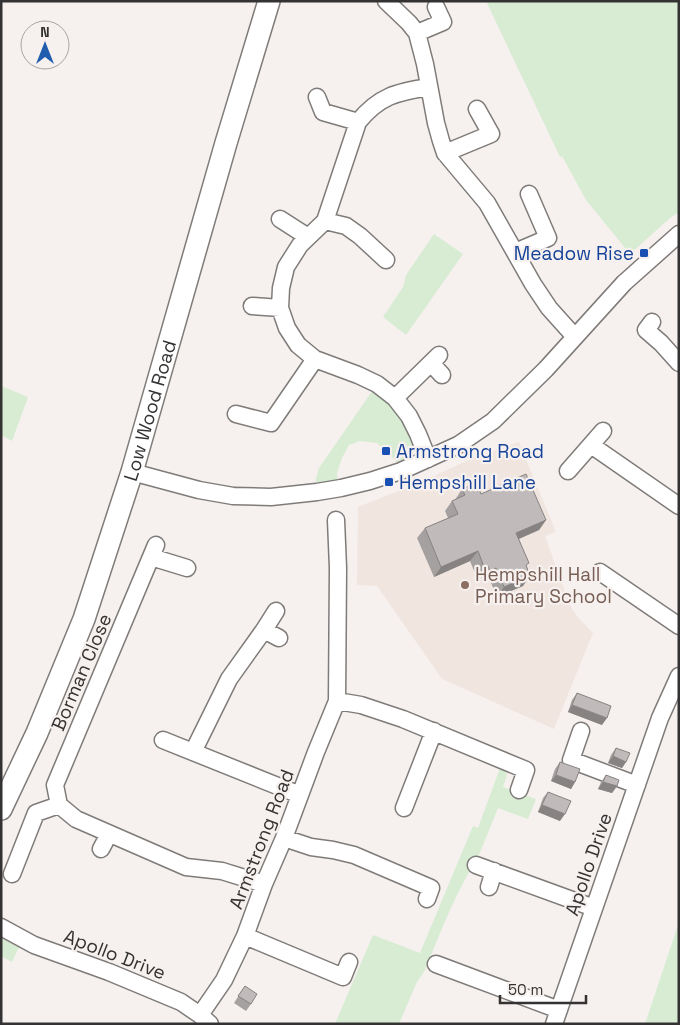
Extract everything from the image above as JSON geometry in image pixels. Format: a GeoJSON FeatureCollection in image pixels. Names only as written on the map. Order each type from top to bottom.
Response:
{"type":"FeatureCollection","features":[{"type":"Feature","properties":{"kind":"main road","name":"Low Wood Road"},"geometry":{"type":"LineString","coordinates":[[1,809],[37,733],[84,619],[132,472],[226,143],[270,1]]}},
{"type":"Feature","properties":{"kind":"street"},"geometry":{"type":"LineString","coordinates":[[386,1],[417,33],[438,132],[445,153],[487,202],[533,284],[549,308],[575,337]]}},
{"type":"Feature","properties":{"kind":"street"},"geometry":{"type":"LineString","coordinates":[[417,33],[442,22],[436,7]]}},
{"type":"Feature","properties":{"kind":"street"},"geometry":{"type":"LineString","coordinates":[[428,459],[409,416],[395,398],[377,384],[358,374],[315,359],[298,345],[287,328],[280,308],[281,288],[286,267],[300,245],[324,221],[358,122],[367,111],[384,99],[404,91],[429,87]]}},
{"type":"Feature","properties":{"kind":"street"},"geometry":{"type":"LineString","coordinates":[[317,97],[323,112],[358,122]]}},
{"type":"Feature","properties":{"kind":"street"},"geometry":{"type":"LineString","coordinates":[[445,153],[491,134],[477,109]]}},
{"type":"Feature","properties":{"kind":"street"},"geometry":{"type":"LineString","coordinates":[[515,252],[548,238],[529,194]]}},
{"type":"Feature","properties":{"kind":"street"},"geometry":{"type":"LineString","coordinates":[[280,219],[308,237]]}},
{"type":"Feature","properties":{"kind":"street"},"geometry":{"type":"LineString","coordinates":[[324,221],[346,226],[386,260]]}},
{"type":"Feature","properties":{"kind":"street"},"geometry":{"type":"LineString","coordinates":[[132,472],[199,490],[233,496],[271,497],[317,492],[348,486],[387,476],[428,459],[458,445],[493,421],[546,369],[624,283],[679,234]]}},
{"type":"Feature","properties":{"kind":"street"},"geometry":{"type":"LineString","coordinates":[[252,306],[280,308]]}},
{"type":"Feature","properties":{"kind":"street"},"geometry":{"type":"LineString","coordinates":[[652,322],[646,330],[679,363]]}},
{"type":"Feature","properties":{"kind":"street"},"geometry":{"type":"LineString","coordinates":[[234,416],[271,424],[315,359]]}},
{"type":"Feature","properties":{"kind":"street"},"geometry":{"type":"LineString","coordinates":[[395,398],[435,359],[442,376]]}},
{"type":"Feature","properties":{"kind":"street"},"geometry":{"type":"LineString","coordinates":[[568,471],[603,431]]}},
{"type":"Feature","properties":{"kind":"street"},"geometry":{"type":"LineString","coordinates":[[591,445],[679,506]]}},
{"type":"Feature","properties":{"kind":"street","name":"Armstrong Road"},"geometry":{"type":"LineString","coordinates":[[205,1019],[244,936],[284,838],[336,701],[338,568],[336,520]]}},
{"type":"Feature","properties":{"kind":"street","name":"Borman Close"},"geometry":{"type":"LineString","coordinates":[[59,805],[56,785],[154,551],[187,568]]}},
{"type":"Feature","properties":{"kind":"street"},"geometry":{"type":"LineString","coordinates":[[602,578],[679,626]]}},
{"type":"Feature","properties":{"kind":"street"},"geometry":{"type":"LineString","coordinates":[[193,752],[229,679],[276,611]]}},
{"type":"Feature","properties":{"kind":"street"},"geometry":{"type":"LineString","coordinates":[[264,630],[279,638]]}},
{"type":"Feature","properties":{"kind":"street","name":"Apollo Drive"},"geometry":{"type":"LineString","coordinates":[[556,1017],[660,718],[677,680]]}},
{"type":"Feature","properties":{"kind":"street"},"geometry":{"type":"LineString","coordinates":[[336,701],[361,705],[434,731],[526,770],[519,790]]}},
{"type":"Feature","properties":{"kind":"street"},"geometry":{"type":"LineString","coordinates":[[404,808],[434,731]]}},
{"type":"Feature","properties":{"kind":"street"},"geometry":{"type":"LineString","coordinates":[[581,731],[571,760],[637,786]]}},
{"type":"Feature","properties":{"kind":"street"},"geometry":{"type":"LineString","coordinates":[[163,740],[300,795]]}},
{"type":"Feature","properties":{"kind":"street"},"geometry":{"type":"LineString","coordinates":[[12,874],[36,813],[59,805],[76,819],[186,867],[222,871],[264,884]]}},
{"type":"Feature","properties":{"kind":"street"},"geometry":{"type":"LineString","coordinates":[[101,849],[109,834]]}},
{"type":"Feature","properties":{"kind":"street"},"geometry":{"type":"LineString","coordinates":[[284,838],[311,847],[354,855],[431,888],[427,899]]}},
{"type":"Feature","properties":{"kind":"street"},"geometry":{"type":"LineString","coordinates":[[476,865],[594,908]]}},
{"type":"Feature","properties":{"kind":"street"},"geometry":{"type":"LineString","coordinates":[[489,886],[494,871]]}},
{"type":"Feature","properties":{"kind":"street","name":"Apollo Drive"},"geometry":{"type":"LineString","coordinates":[[1,927],[34,945],[110,972],[177,1000],[205,1019]]}},
{"type":"Feature","properties":{"kind":"street"},"geometry":{"type":"LineString","coordinates":[[244,936],[343,977],[349,962]]}},
{"type":"Feature","properties":{"kind":"street"},"geometry":{"type":"LineString","coordinates":[[444,972],[556,1017]]}},
{"type":"Feature","properties":{"kind":"shaded area","name":"Hempshill Hall Primary School"},"geometry":{"type":"Polygon","coordinates":[[[519,442],[556,532],[545,536],[567,597],[577,616],[593,633],[554,729],[442,679],[377,586],[357,585],[358,507],[421,482],[475,457],[519,442]]]}},
{"type":"Feature","properties":{"kind":"green space"},"geometry":{"type":"Polygon","coordinates":[[[486,1],[679,1],[679,212],[630,254],[586,200],[562,156],[560,157],[486,1]]]}},
{"type":"Feature","properties":{"kind":"green space"},"geometry":{"type":"Polygon","coordinates":[[[434,234],[463,254],[406,335],[383,317],[403,287],[406,275],[434,234]]]}},
{"type":"Feature","properties":{"kind":"green space"},"geometry":{"type":"Polygon","coordinates":[[[377,384],[395,398],[420,448],[398,463],[377,443],[360,441],[349,445],[337,473],[338,485],[317,492],[316,478],[319,468],[377,384]]]}},
{"type":"Feature","properties":{"kind":"green space"},"geometry":{"type":"Polygon","coordinates":[[[1,386],[28,397],[12,441],[1,435],[1,386]]]}},
{"type":"Feature","properties":{"kind":"green space"},"geometry":{"type":"Polygon","coordinates":[[[500,768],[504,769],[507,775],[503,787],[536,799],[528,819],[498,808],[472,872],[469,872],[457,895],[399,1024],[335,1024],[373,935],[420,953],[473,826],[478,828],[500,768]]]}},
{"type":"Feature","properties":{"kind":"green space"},"geometry":{"type":"Polygon","coordinates":[[[679,922],[679,1024],[645,1024],[679,922]]]}},
{"type":"Feature","properties":{"kind":"green space"},"geometry":{"type":"Polygon","coordinates":[[[1,938],[19,947],[12,962],[1,956],[1,938]]]}},
{"type":"Feature","properties":{"kind":"building"},"geometry":{"type":"Polygon","coordinates":[[[526,474],[546,520],[516,533],[529,563],[526,565],[530,576],[504,587],[496,568],[490,571],[488,566],[484,567],[478,551],[441,567],[425,528],[458,514],[452,501],[465,495],[462,489],[477,483],[481,494],[526,474]]]}},
{"type":"Feature","properties":{"kind":"building"},"geometry":{"type":"Polygon","coordinates":[[[577,693],[611,706],[607,718],[572,705],[577,693]]]}},
{"type":"Feature","properties":{"kind":"building"},"geometry":{"type":"Polygon","coordinates":[[[616,748],[630,753],[626,762],[613,756],[616,748]]]}},
{"type":"Feature","properties":{"kind":"building"},"geometry":{"type":"Polygon","coordinates":[[[560,762],[580,769],[575,782],[556,775],[560,762]]]}},
{"type":"Feature","properties":{"kind":"building"},"geometry":{"type":"Polygon","coordinates":[[[606,775],[619,780],[617,786],[603,782],[606,775]]]}},
{"type":"Feature","properties":{"kind":"building"},"geometry":{"type":"Polygon","coordinates":[[[548,792],[571,801],[565,814],[542,805],[548,792]]]}},
{"type":"Feature","properties":{"kind":"building"},"geometry":{"type":"Polygon","coordinates":[[[245,986],[257,994],[251,1004],[238,996],[245,986]]]}},
{"type":"Feature","properties":{"kind":"place","name":"Meadow Rise"},"geometry":{"type":"Point","coordinates":[644,253]}},
{"type":"Feature","properties":{"kind":"place","name":"Armstrong Road"},"geometry":{"type":"Point","coordinates":[386,451]}},
{"type":"Feature","properties":{"kind":"place","name":"Hempshill Lane"},"geometry":{"type":"Point","coordinates":[389,482]}},
{"type":"Feature","properties":{"kind":"place","name":"Hempshill Hall Primary School"},"geometry":{"type":"Point","coordinates":[465,585]}}]}
